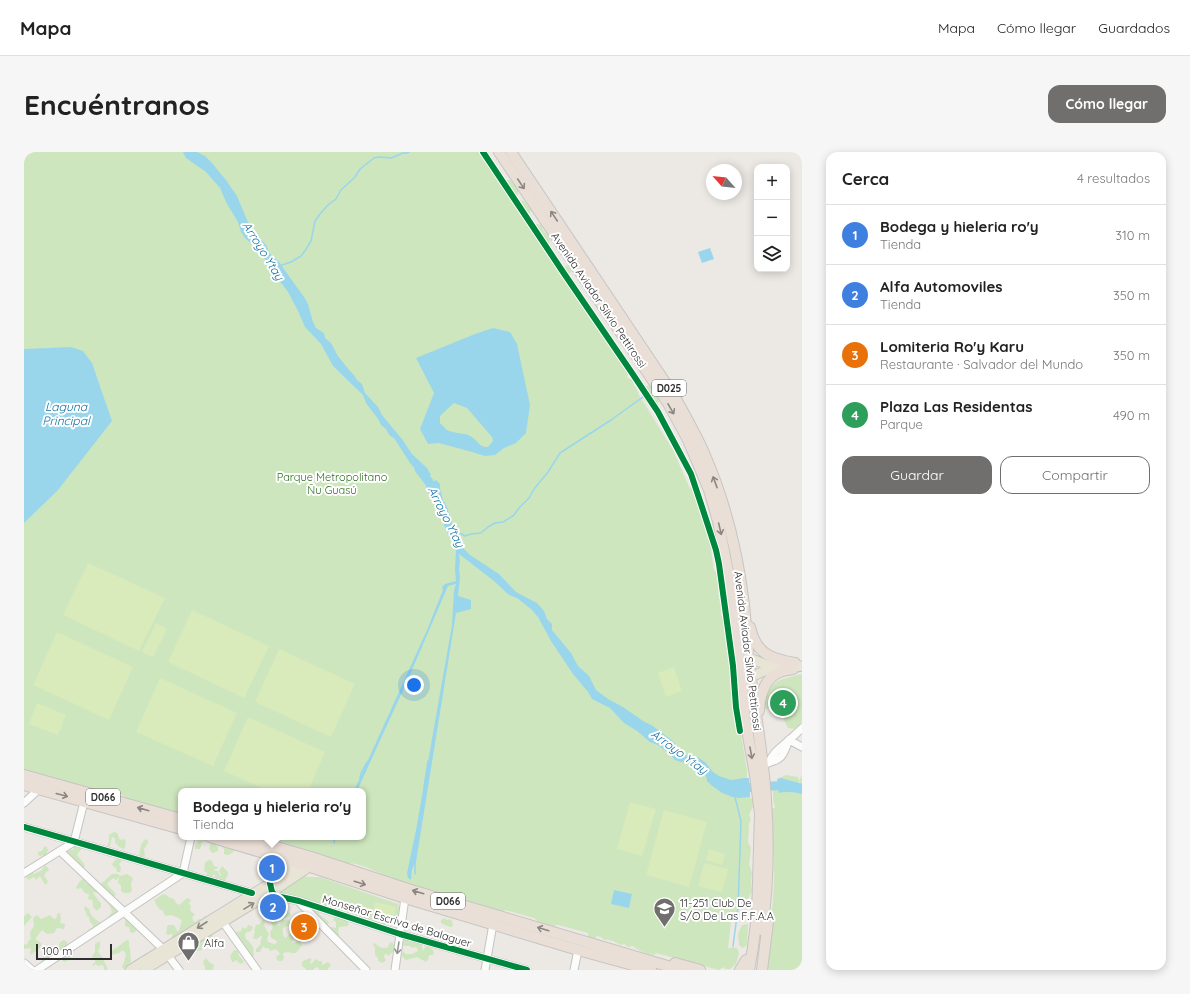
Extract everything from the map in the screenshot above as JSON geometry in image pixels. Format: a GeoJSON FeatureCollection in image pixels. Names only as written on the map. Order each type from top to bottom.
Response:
{"type":"FeatureCollection","features":[{"type":"Feature","properties":{"kind":"highway","name":"Avenida Aviador Silvio Pettirossi"},"geometry":{"type":"LineString","coordinates":[[500,152],[668,403],[696,457],[709,490],[720,529],[729,576],[745,718],[752,730],[766,763],[759,775]]}},
{"type":"Feature","properties":{"kind":"highway","name":"Avenida Aviador Silvio Pettirossi"},"geometry":{"type":"LineString","coordinates":[[511,152],[667,385],[696,435],[709,464],[723,504],[732,540],[744,604],[751,677],[752,730],[759,775],[761,806],[757,915],[753,947],[746,967]]}},
{"type":"Feature","properties":{"kind":"highway"},"geometry":{"type":"LineString","coordinates":[[729,576],[733,589],[741,646],[745,655],[748,657]]}},
{"type":"Feature","properties":{"kind":"highway"},"geometry":{"type":"LineString","coordinates":[[744,604],[751,632],[758,647],[770,657],[798,666]]}},
{"type":"Feature","properties":{"kind":"highway"},"geometry":{"type":"LineString","coordinates":[[752,730],[764,688],[771,678],[780,672],[798,666]]}},
{"type":"Feature","properties":{"kind":"highway","name":"D066"},"geometry":{"type":"LineString","coordinates":[[24,775],[178,818]]}},
{"type":"Feature","properties":{"kind":"highway","name":"D066"},"geometry":{"type":"LineString","coordinates":[[24,785],[178,828]]}},
{"type":"Feature","properties":{"kind":"highway","name":"Avenida Aviador Silvio Pettirossi"},"geometry":{"type":"LineString","coordinates":[[755,970],[764,916],[766,886],[766,822],[761,806]]}},
{"type":"Feature","properties":{"kind":"highway"},"geometry":{"type":"LineString","coordinates":[[762,970],[772,873],[770,835],[766,822]]}},
{"type":"Feature","properties":{"kind":"highway","name":"D066"},"geometry":{"type":"LineString","coordinates":[[220,840],[493,924],[681,970]]}},
{"type":"Feature","properties":{"kind":"highway","name":"D066"},"geometry":{"type":"LineString","coordinates":[[252,840],[311,857],[651,970]]}},
{"type":"Feature","properties":{"kind":"highway"},"geometry":{"type":"LineString","coordinates":[[277,857],[285,866],[283,875]]}},
{"type":"Feature","properties":{"kind":"highway"},"geometry":{"type":"LineString","coordinates":[[305,865],[308,860],[310,860],[340,871],[350,870]]}},
{"type":"Feature","properties":{"kind":"highway"},"geometry":{"type":"LineString","coordinates":[[634,970],[585,955],[579,945],[590,940],[700,970]]}},
{"type":"Feature","properties":{"kind":"highway"},"geometry":{"type":"LineString","coordinates":[[740,970],[746,967]]}},
{"type":"Feature","properties":{"kind":"main road"},"geometry":{"type":"LineString","coordinates":[[748,657],[773,667],[784,669],[798,666]]}},
{"type":"Feature","properties":{"kind":"main road"},"geometry":{"type":"LineString","coordinates":[[751,677],[773,667]]}},
{"type":"Feature","properties":{"kind":"main road"},"geometry":{"type":"LineString","coordinates":[[220,918],[252,893],[271,887],[283,875],[305,865]]}},
{"type":"Feature","properties":{"kind":"main road"},"geometry":{"type":"LineString","coordinates":[[144,970],[165,953],[305,865]]}},
{"type":"Feature","properties":{"kind":"main road"},"geometry":{"type":"LineString","coordinates":[[130,970],[165,953]]}},
{"type":"Feature","properties":{"kind":"street"},"geometry":{"type":"LineString","coordinates":[[766,763],[780,759],[789,740],[802,728]]}},
{"type":"Feature","properties":{"kind":"street"},"geometry":{"type":"LineString","coordinates":[[789,740],[802,748]]}},
{"type":"Feature","properties":{"kind":"street"},"geometry":{"type":"LineString","coordinates":[[24,803],[39,789]]}},
{"type":"Feature","properties":{"kind":"street"},"geometry":{"type":"LineString","coordinates":[[24,873],[74,842],[84,802]]}},
{"type":"Feature","properties":{"kind":"street"},"geometry":{"type":"LineString","coordinates":[[24,827],[252,893]]}},
{"type":"Feature","properties":{"kind":"street"},"geometry":{"type":"LineString","coordinates":[[37,970],[183,874],[190,840]]}},
{"type":"Feature","properties":{"kind":"street"},"geometry":{"type":"LineString","coordinates":[[60,852],[165,953],[180,970]]}},
{"type":"Feature","properties":{"kind":"street","name":"Monseñor Escriva de Balaguer"},"geometry":{"type":"LineString","coordinates":[[271,887],[276,896],[299,901],[400,934],[526,970]]}},
{"type":"Feature","properties":{"kind":"street"},"geometry":{"type":"LineString","coordinates":[[395,970],[405,898]]}},
{"type":"Feature","properties":{"kind":"street"},"geometry":{"type":"LineString","coordinates":[[299,901],[366,970]]}},
{"type":"Feature","properties":{"kind":"street"},"geometry":{"type":"LineString","coordinates":[[220,918],[256,970]]}},
{"type":"Feature","properties":{"kind":"street"},"geometry":{"type":"LineString","coordinates":[[485,970],[493,924]]}},
{"type":"Feature","properties":{"kind":"street"},"geometry":{"type":"LineString","coordinates":[[574,970],[579,945]]}},
{"type":"Feature","properties":{"kind":"street"},"geometry":{"type":"LineString","coordinates":[[24,963],[32,970]]}},
{"type":"Feature","properties":{"kind":"green space","name":"Parque Metropolitano Ñu Guasú"},"geometry":{"type":"Polygon","coordinates":[[[24,152],[479,152],[530,225],[541,225],[550,240],[549,244],[544,247],[560,270],[567,266],[572,267],[573,270],[567,279],[568,284],[581,300],[583,307],[593,318],[592,321],[599,332],[602,331],[619,358],[629,370],[627,377],[634,380],[633,383],[639,395],[673,450],[690,489],[695,490],[702,500],[697,505],[706,528],[713,525],[716,528],[717,545],[715,549],[711,550],[714,571],[718,572],[721,589],[718,591],[721,614],[725,621],[726,642],[728,643],[730,664],[735,675],[732,679],[747,770],[747,795],[755,802],[749,815],[751,819],[749,824],[748,842],[751,848],[749,864],[752,873],[752,891],[745,905],[742,905],[741,900],[738,899],[738,911],[735,914],[732,912],[728,949],[732,947],[737,948],[739,953],[736,964],[730,969],[725,969],[724,967],[719,970],[656,953],[654,955],[649,954],[640,951],[633,946],[628,947],[624,944],[620,945],[597,936],[593,940],[588,938],[588,933],[558,925],[549,927],[541,924],[534,918],[505,910],[501,914],[487,911],[484,906],[459,900],[459,897],[398,881],[361,865],[348,863],[269,840],[366,840],[366,788],[178,788],[178,814],[130,800],[122,795],[103,789],[93,789],[24,770],[24,152]]]}},
{"type":"Feature","properties":{"kind":"green space"},"geometry":{"type":"Polygon","coordinates":[[[506,180],[510,180],[518,189],[518,194],[515,198],[506,190],[503,184],[506,180]]]}},
{"type":"Feature","properties":{"kind":"green space"},"geometry":{"type":"Polygon","coordinates":[[[519,200],[524,201],[531,210],[530,213],[521,212],[518,204],[519,200]]]}},
{"type":"Feature","properties":{"kind":"green space"},"geometry":{"type":"Polygon","coordinates":[[[647,386],[653,386],[659,401],[654,407],[650,407],[642,397],[644,389],[647,386]]]}},
{"type":"Feature","properties":{"kind":"green space"},"geometry":{"type":"Polygon","coordinates":[[[88,563],[165,598],[139,651],[63,615],[88,563]]]}},
{"type":"Feature","properties":{"kind":"green space"},"geometry":{"type":"Polygon","coordinates":[[[192,610],[269,646],[244,698],[168,662],[192,610]]]}},
{"type":"Feature","properties":{"kind":"green space"},"geometry":{"type":"Polygon","coordinates":[[[156,623],[167,629],[153,657],[142,652],[156,623]]]}},
{"type":"Feature","properties":{"kind":"green space"},"geometry":{"type":"Polygon","coordinates":[[[57,632],[133,667],[109,720],[33,685],[57,632]]]}},
{"type":"Feature","properties":{"kind":"green space"},"geometry":{"type":"Polygon","coordinates":[[[279,649],[355,684],[331,737],[255,702],[279,649]]]}},
{"type":"Feature","properties":{"kind":"green space"},"geometry":{"type":"Polygon","coordinates":[[[674,667],[682,691],[666,697],[658,673],[674,667]]]}},
{"type":"Feature","properties":{"kind":"green space"},"geometry":{"type":"Polygon","coordinates":[[[802,674],[802,722],[794,729],[788,728],[778,707],[764,709],[765,699],[771,687],[775,683],[780,680],[802,674]]]}},
{"type":"Feature","properties":{"kind":"green space"},"geometry":{"type":"Polygon","coordinates":[[[160,678],[237,713],[213,766],[136,732],[160,678]]]}},
{"type":"Feature","properties":{"kind":"green space"},"geometry":{"type":"Polygon","coordinates":[[[37,703],[66,715],[58,735],[29,724],[37,703]]]}},
{"type":"Feature","properties":{"kind":"green space"},"geometry":{"type":"Polygon","coordinates":[[[248,717],[325,752],[309,788],[261,788],[224,771],[248,717]]]}},
{"type":"Feature","properties":{"kind":"green space"},"geometry":{"type":"Polygon","coordinates":[[[786,775],[798,777],[802,791],[802,970],[764,970],[774,890],[773,844],[768,787],[770,786],[772,808],[775,808],[773,800],[773,786],[777,785],[779,778],[786,775]]]}},
{"type":"Feature","properties":{"kind":"green space"},"geometry":{"type":"Polygon","coordinates":[[[802,775],[802,784],[799,781],[802,775]]]}},
{"type":"Feature","properties":{"kind":"green space"},"geometry":{"type":"Polygon","coordinates":[[[630,802],[656,809],[642,856],[617,849],[630,802]]]}},
{"type":"Feature","properties":{"kind":"green space"},"geometry":{"type":"Polygon","coordinates":[[[664,810],[707,822],[689,887],[646,875],[664,810]]]}},
{"type":"Feature","properties":{"kind":"green space"},"geometry":{"type":"Polygon","coordinates":[[[114,832],[117,833],[120,840],[124,839],[126,841],[124,849],[115,843],[115,839],[113,837],[110,846],[107,846],[109,842],[109,835],[114,832]]]}},
{"type":"Feature","properties":{"kind":"green space"},"geometry":{"type":"Polygon","coordinates":[[[146,839],[148,843],[144,849],[145,855],[143,858],[139,857],[141,844],[146,839]]]}},
{"type":"Feature","properties":{"kind":"green space"},"geometry":{"type":"Polygon","coordinates":[[[197,840],[218,840],[215,845],[218,847],[218,851],[213,853],[211,852],[209,849],[211,843],[209,841],[202,842],[200,849],[195,849],[198,842],[197,840]]]}},
{"type":"Feature","properties":{"kind":"green space"},"geometry":{"type":"Polygon","coordinates":[[[221,840],[242,840],[261,845],[233,849],[234,851],[231,854],[227,855],[224,854],[224,849],[222,847],[221,840]]]}},
{"type":"Feature","properties":{"kind":"green space"},"geometry":{"type":"Polygon","coordinates":[[[75,845],[82,848],[77,855],[85,865],[83,869],[67,863],[66,853],[73,850],[75,845]]]}},
{"type":"Feature","properties":{"kind":"green space"},"geometry":{"type":"Polygon","coordinates":[[[46,846],[48,850],[47,855],[44,857],[43,855],[38,855],[38,852],[42,851],[46,846]]]}},
{"type":"Feature","properties":{"kind":"green space"},"geometry":{"type":"Polygon","coordinates":[[[709,849],[725,854],[722,865],[706,860],[709,849]]]}},
{"type":"Feature","properties":{"kind":"green space"},"geometry":{"type":"Polygon","coordinates":[[[117,859],[122,861],[119,864],[121,868],[120,872],[117,872],[116,868],[112,865],[117,859]]]}},
{"type":"Feature","properties":{"kind":"green space"},"geometry":{"type":"Polygon","coordinates":[[[210,860],[214,866],[218,867],[214,871],[218,871],[220,876],[219,871],[222,866],[228,872],[224,882],[220,881],[219,878],[215,878],[215,874],[213,875],[212,879],[207,877],[207,873],[204,871],[205,863],[210,860]]]}},
{"type":"Feature","properties":{"kind":"green space"},"geometry":{"type":"Polygon","coordinates":[[[704,863],[728,869],[722,892],[698,886],[704,863]]]}},
{"type":"Feature","properties":{"kind":"green space"},"geometry":{"type":"Polygon","coordinates":[[[45,865],[49,869],[44,876],[48,881],[46,885],[40,876],[36,880],[34,877],[29,880],[26,878],[31,871],[34,874],[42,870],[45,865]]]}},
{"type":"Feature","properties":{"kind":"green space"},"geometry":{"type":"Polygon","coordinates":[[[112,874],[118,874],[120,876],[127,874],[133,878],[131,884],[132,891],[129,893],[124,893],[121,891],[121,886],[118,883],[119,877],[116,880],[113,878],[107,884],[116,895],[113,897],[100,886],[112,874]]]}},
{"type":"Feature","properties":{"kind":"green space"},"geometry":{"type":"Polygon","coordinates":[[[304,874],[307,877],[320,877],[398,904],[399,908],[402,908],[399,925],[394,926],[385,924],[382,932],[377,929],[373,920],[366,918],[366,921],[349,919],[347,921],[349,924],[348,926],[339,927],[339,938],[329,930],[331,927],[336,928],[336,922],[333,920],[335,917],[333,911],[335,908],[309,900],[279,894],[304,874]]]}},
{"type":"Feature","properties":{"kind":"green space"},"geometry":{"type":"Polygon","coordinates":[[[85,879],[86,883],[91,884],[98,892],[93,893],[101,903],[101,907],[97,911],[93,907],[92,900],[88,899],[89,894],[85,893],[81,888],[76,889],[79,882],[85,879]]]}},
{"type":"Feature","properties":{"kind":"green space"},"geometry":{"type":"Polygon","coordinates":[[[163,894],[174,899],[179,905],[187,898],[190,899],[190,910],[195,915],[192,917],[194,922],[205,916],[208,918],[213,935],[209,943],[203,943],[202,950],[193,952],[190,949],[194,944],[203,939],[172,940],[172,933],[169,935],[166,934],[168,925],[174,925],[177,931],[179,931],[182,921],[174,916],[166,916],[163,910],[160,910],[154,900],[163,894]]]}},
{"type":"Feature","properties":{"kind":"green space"},"geometry":{"type":"Polygon","coordinates":[[[103,897],[117,910],[117,914],[110,919],[108,917],[112,912],[108,904],[102,898],[103,897]]]}},
{"type":"Feature","properties":{"kind":"green space"},"geometry":{"type":"Polygon","coordinates":[[[375,902],[396,907],[392,921],[372,916],[375,902]]]}},
{"type":"Feature","properties":{"kind":"green space"},"geometry":{"type":"Polygon","coordinates":[[[283,903],[287,904],[288,911],[291,914],[290,917],[283,919],[284,921],[288,919],[291,922],[288,926],[283,928],[284,936],[286,938],[289,934],[293,934],[294,936],[292,943],[295,943],[298,940],[302,945],[296,953],[283,953],[284,958],[282,961],[279,961],[276,957],[280,954],[276,949],[270,951],[268,948],[263,946],[260,952],[256,952],[256,949],[260,945],[262,935],[257,939],[253,939],[256,925],[260,924],[263,920],[265,921],[264,925],[269,934],[267,939],[268,942],[274,944],[277,943],[277,941],[271,938],[270,932],[273,928],[269,920],[271,915],[274,913],[277,916],[275,921],[279,926],[284,916],[283,912],[278,910],[278,908],[283,903]]]}},
{"type":"Feature","properties":{"kind":"green space"},"geometry":{"type":"Polygon","coordinates":[[[85,906],[89,909],[94,918],[104,923],[87,934],[88,930],[93,927],[93,925],[84,909],[85,906]]]}},
{"type":"Feature","properties":{"kind":"green space"},"geometry":{"type":"Polygon","coordinates":[[[318,911],[320,915],[328,921],[329,923],[327,926],[313,912],[318,911]]]}},
{"type":"Feature","properties":{"kind":"green space"},"geometry":{"type":"Polygon","coordinates":[[[28,913],[32,917],[24,926],[24,916],[28,913]]]}},
{"type":"Feature","properties":{"kind":"green space"},"geometry":{"type":"Polygon","coordinates":[[[60,913],[60,923],[65,924],[64,929],[57,928],[54,933],[47,934],[42,930],[35,939],[42,944],[39,949],[30,955],[31,948],[24,949],[24,944],[27,945],[31,939],[30,932],[34,926],[33,918],[37,915],[41,919],[50,915],[55,919],[57,914],[60,913]]]}},
{"type":"Feature","properties":{"kind":"green space"},"geometry":{"type":"Polygon","coordinates":[[[125,918],[129,920],[129,924],[134,924],[137,928],[135,932],[130,932],[129,927],[126,927],[125,918]]]}},
{"type":"Feature","properties":{"kind":"green space"},"geometry":{"type":"Polygon","coordinates":[[[445,918],[452,921],[452,927],[441,923],[441,920],[445,918]]]}},
{"type":"Feature","properties":{"kind":"green space"},"geometry":{"type":"Polygon","coordinates":[[[748,924],[747,945],[743,948],[739,945],[738,934],[742,925],[748,924]]]}},
{"type":"Feature","properties":{"kind":"green space"},"geometry":{"type":"Polygon","coordinates":[[[248,925],[253,927],[251,931],[245,934],[246,939],[253,948],[254,955],[252,958],[236,934],[233,931],[241,931],[242,927],[246,929],[248,925]]]}},
{"type":"Feature","properties":{"kind":"green space"},"geometry":{"type":"Polygon","coordinates":[[[405,939],[409,939],[410,942],[414,940],[421,943],[423,951],[425,947],[429,947],[433,950],[433,955],[429,955],[426,962],[417,957],[406,960],[401,955],[404,951],[405,954],[412,954],[418,951],[415,947],[404,946],[402,944],[405,939]]]}},
{"type":"Feature","properties":{"kind":"green space"},"geometry":{"type":"Polygon","coordinates":[[[64,940],[70,948],[71,954],[70,959],[64,962],[58,950],[60,942],[64,940]]]}},
{"type":"Feature","properties":{"kind":"green space"},"geometry":{"type":"Polygon","coordinates":[[[127,940],[129,941],[131,962],[123,969],[122,967],[126,954],[123,950],[119,953],[111,955],[111,953],[127,940]]]}},
{"type":"Feature","properties":{"kind":"green space"},"geometry":{"type":"Polygon","coordinates":[[[100,942],[100,947],[98,951],[102,956],[108,970],[104,970],[102,965],[92,965],[95,962],[92,956],[95,952],[95,944],[100,942]]]}},
{"type":"Feature","properties":{"kind":"green space"},"geometry":{"type":"Polygon","coordinates":[[[392,942],[395,946],[393,952],[389,956],[385,954],[384,957],[386,960],[384,962],[382,963],[378,961],[378,958],[375,955],[375,947],[373,946],[374,943],[379,947],[387,948],[392,942]]]}},
{"type":"Feature","properties":{"kind":"green space"},"geometry":{"type":"Polygon","coordinates":[[[51,949],[54,951],[52,957],[42,963],[41,962],[45,953],[51,949]]]}},
{"type":"Feature","properties":{"kind":"green space"},"geometry":{"type":"Polygon","coordinates":[[[234,950],[238,951],[239,956],[244,961],[242,964],[236,960],[232,962],[230,956],[234,950]]]}},
{"type":"Feature","properties":{"kind":"green space"},"geometry":{"type":"Polygon","coordinates":[[[206,958],[214,965],[213,970],[205,970],[203,962],[206,958]]]}},
{"type":"Feature","properties":{"kind":"green space"},"geometry":{"type":"Polygon","coordinates":[[[310,958],[312,960],[310,961],[311,964],[316,959],[322,961],[322,965],[328,962],[331,965],[327,970],[319,970],[319,968],[316,967],[313,970],[306,970],[302,966],[302,963],[310,958]]]}},
{"type":"Feature","properties":{"kind":"water"},"geometry":{"type":"Polygon","coordinates":[[[183,152],[197,152],[205,156],[226,180],[237,196],[250,227],[266,245],[270,254],[279,262],[304,297],[308,304],[316,328],[324,333],[325,338],[331,343],[338,356],[362,384],[365,393],[378,407],[382,415],[402,439],[412,454],[427,468],[431,475],[423,481],[394,438],[390,436],[386,429],[381,425],[366,403],[363,395],[333,366],[321,344],[305,327],[288,292],[269,267],[265,259],[241,232],[238,222],[227,204],[220,188],[206,172],[186,158],[183,152]]]}},
{"type":"Feature","properties":{"kind":"water"},"geometry":{"type":"Polygon","coordinates":[[[710,248],[714,259],[702,263],[698,252],[710,248]]]}},
{"type":"Feature","properties":{"kind":"water"},"geometry":{"type":"Polygon","coordinates":[[[493,328],[510,332],[517,344],[530,405],[526,433],[516,443],[504,448],[495,455],[485,456],[439,443],[428,444],[420,429],[434,393],[416,358],[493,328]],[[454,403],[440,416],[440,423],[447,430],[469,435],[481,445],[488,447],[493,441],[492,437],[467,408],[454,403]]]}},
{"type":"Feature","properties":{"kind":"water","name":"Laguna Principal"},"geometry":{"type":"Polygon","coordinates":[[[71,347],[83,351],[92,363],[112,421],[58,490],[24,523],[24,349],[71,347]]]}},
{"type":"Feature","properties":{"kind":"water"},"geometry":{"type":"Polygon","coordinates":[[[436,480],[440,484],[443,500],[462,547],[470,555],[499,574],[516,592],[537,603],[552,624],[552,630],[571,653],[578,666],[589,676],[596,690],[608,699],[653,726],[675,743],[681,752],[686,755],[697,757],[705,762],[713,772],[719,776],[731,780],[749,778],[750,797],[739,798],[722,793],[707,781],[704,773],[690,765],[675,760],[658,745],[650,742],[637,731],[624,723],[610,708],[592,699],[573,674],[551,641],[538,617],[531,609],[517,598],[509,595],[494,581],[459,554],[460,577],[458,596],[471,600],[471,609],[456,613],[416,862],[412,869],[411,880],[408,878],[407,873],[452,625],[454,590],[456,584],[448,586],[409,677],[358,788],[355,788],[427,630],[443,590],[442,587],[445,584],[456,581],[456,549],[446,530],[440,514],[440,508],[427,491],[426,486],[436,480]]]}},
{"type":"Feature","properties":{"kind":"water"},"geometry":{"type":"Polygon","coordinates":[[[781,778],[802,784],[802,794],[790,792],[779,793],[777,779],[781,778]]]}},
{"type":"Feature","properties":{"kind":"water"},"geometry":{"type":"Polygon","coordinates":[[[614,890],[632,894],[629,908],[611,904],[614,890]]]}},
{"type":"Feature","properties":{"kind":"waterway"},"geometry":{"type":"LineString","coordinates":[[279,266],[291,262],[301,256],[311,241],[315,221],[328,205],[336,199],[341,190],[355,177],[360,169],[374,158],[391,158],[409,152]]}},
{"type":"Feature","properties":{"kind":"waterway"},"geometry":{"type":"LineString","coordinates":[[455,533],[460,533],[465,536],[481,533],[495,523],[503,522],[514,515],[529,498],[560,453],[643,397]]}},
{"type":"Feature","properties":{"kind":"waterway","name":"Arroyo Ytay"},"geometry":{"type":"LineString","coordinates":[[419,469],[429,482],[435,494]]}},
{"type":"Feature","properties":{"kind":"waterway"},"geometry":{"type":"LineString","coordinates":[[424,787],[428,761]]}},
{"type":"Feature","properties":{"kind":"waterway"},"geometry":{"type":"LineString","coordinates":[[360,778],[367,762]]}},
{"type":"Feature","properties":{"kind":"waterway","name":"Arroyo Ytay"},"geometry":{"type":"LineString","coordinates":[[738,788],[778,786],[802,788]]}},
{"type":"Feature","properties":{"kind":"waterway"},"geometry":{"type":"LineString","coordinates":[[733,946],[738,908],[741,821],[735,797]]}},
{"type":"Feature","properties":{"kind":"waterway"},"geometry":{"type":"LineString","coordinates":[[415,862],[415,874]]}},
{"type":"Feature","properties":{"kind":"cycle path"},"geometry":{"type":"LineString","coordinates":[[483,152],[658,412],[691,474],[716,550],[719,564],[740,731]]}},
{"type":"Feature","properties":{"kind":"cycle path"},"geometry":{"type":"LineString","coordinates":[[24,827],[252,893]]}},
{"type":"Feature","properties":{"kind":"cycle path"},"geometry":{"type":"LineString","coordinates":[[270,883],[272,892],[276,896],[299,901],[400,934],[527,970]]}},
{"type":"Feature","properties":{"kind":"place","name":"Plaza Las Residentas"},"geometry":{"type":"Point","coordinates":[783,703]}},
{"type":"Feature","properties":{"kind":"place","name":"Bodega y hieleria ro'y"},"geometry":{"type":"Point","coordinates":[272,868]}},
{"type":"Feature","properties":{"kind":"place","name":"Alfa Automoviles"},"geometry":{"type":"Point","coordinates":[273,907]}},
{"type":"Feature","properties":{"kind":"place","name":"Lomiteria Ro'y Karu"},"geometry":{"type":"Point","coordinates":[304,927]}},
{"type":"Feature","properties":{"kind":"place","name":"11-251 Club De S/O De Las F.F.A.A"},"geometry":{"type":"Point","coordinates":[665,928]}},
{"type":"Feature","properties":{"kind":"place","name":"Alfa"},"geometry":{"type":"Point","coordinates":[188,962]}}]}
